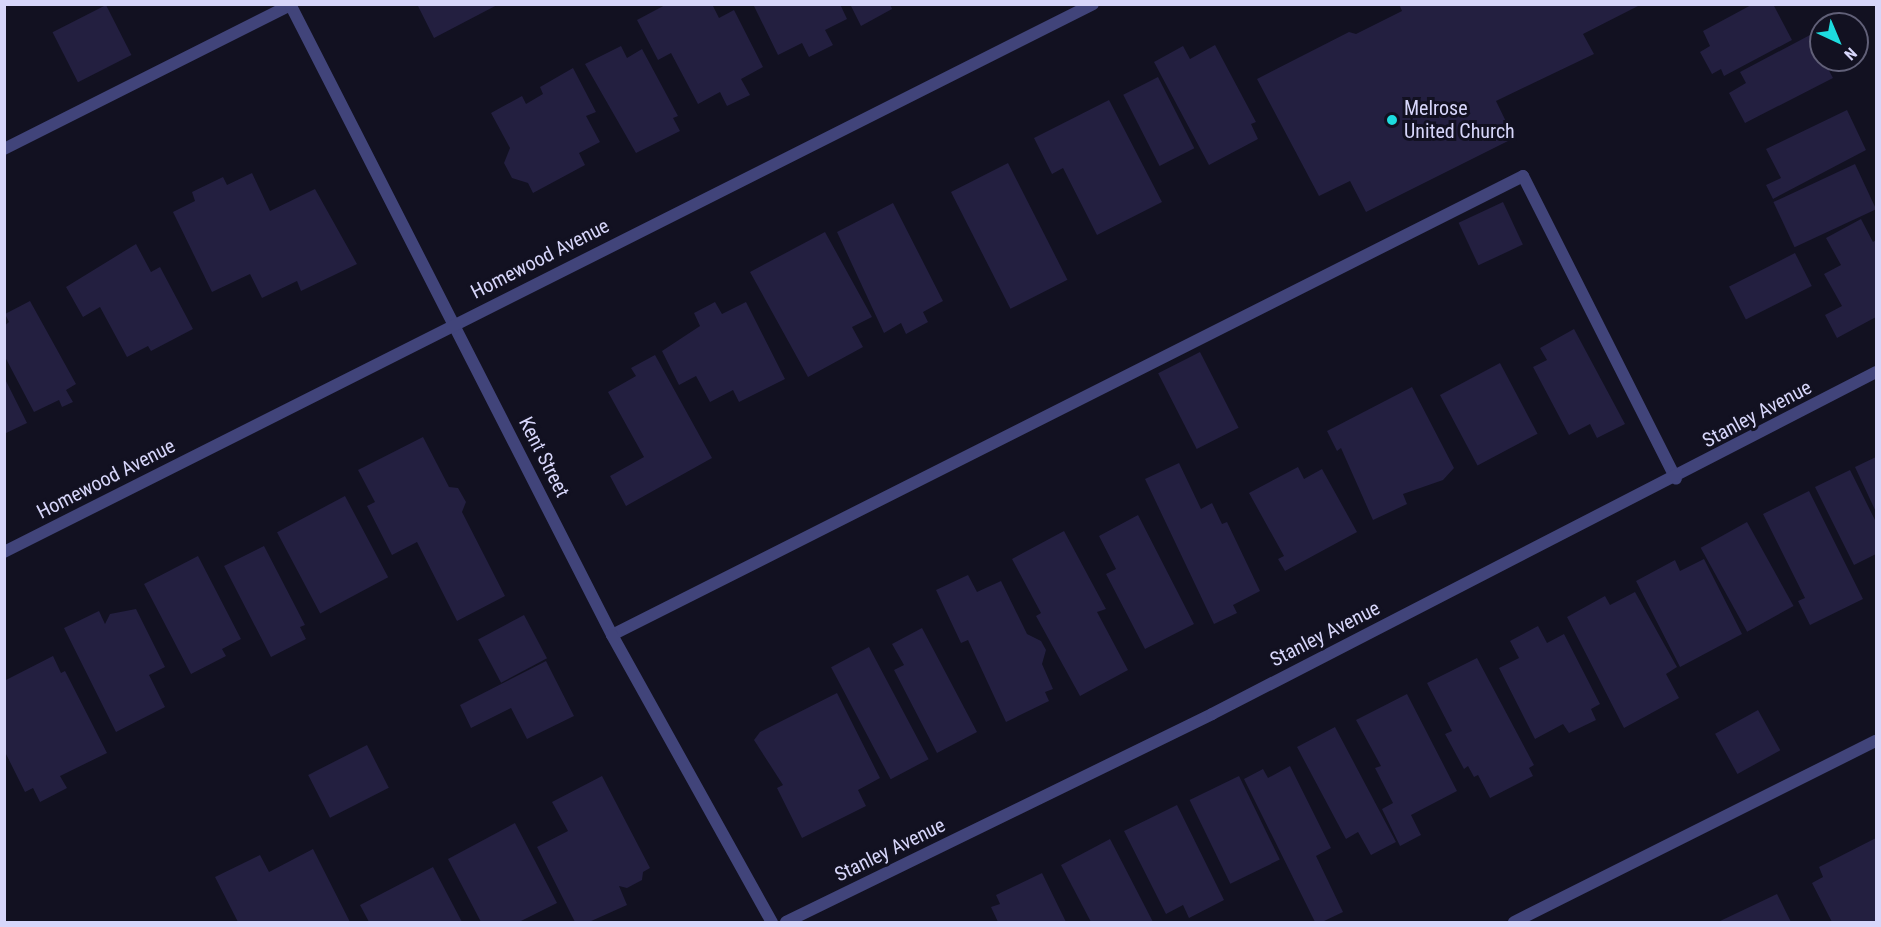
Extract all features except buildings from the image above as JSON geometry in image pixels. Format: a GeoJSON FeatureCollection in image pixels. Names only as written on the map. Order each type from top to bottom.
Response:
{"type":"FeatureCollection","features":[{"type":"Feature","properties":{"kind":"street","name":"Homewood Avenue"},"geometry":{"type":"LineString","coordinates":[[4,552],[1093,4]]}},
{"type":"Feature","properties":{"kind":"street","name":"Kent Street"},"geometry":{"type":"LineString","coordinates":[[291,5],[612,634],[772,922]]}},
{"type":"Feature","properties":{"kind":"street"},"geometry":{"type":"LineString","coordinates":[[4,149],[291,5]]}},
{"type":"Feature","properties":{"kind":"street"},"geometry":{"type":"LineString","coordinates":[[612,634],[1523,176],[1676,479]]}},
{"type":"Feature","properties":{"kind":"street","name":"Stanley Avenue"},"geometry":{"type":"LineString","coordinates":[[786,922],[1676,479],[1876,372]]}},
{"type":"Feature","properties":{"kind":"street"},"geometry":{"type":"LineString","coordinates":[[1514,922],[1876,741]]}},
{"type":"Feature","properties":{"kind":"place","name":"Melrose United Church"},"geometry":{"type":"Point","coordinates":[1392,120]}}]}
